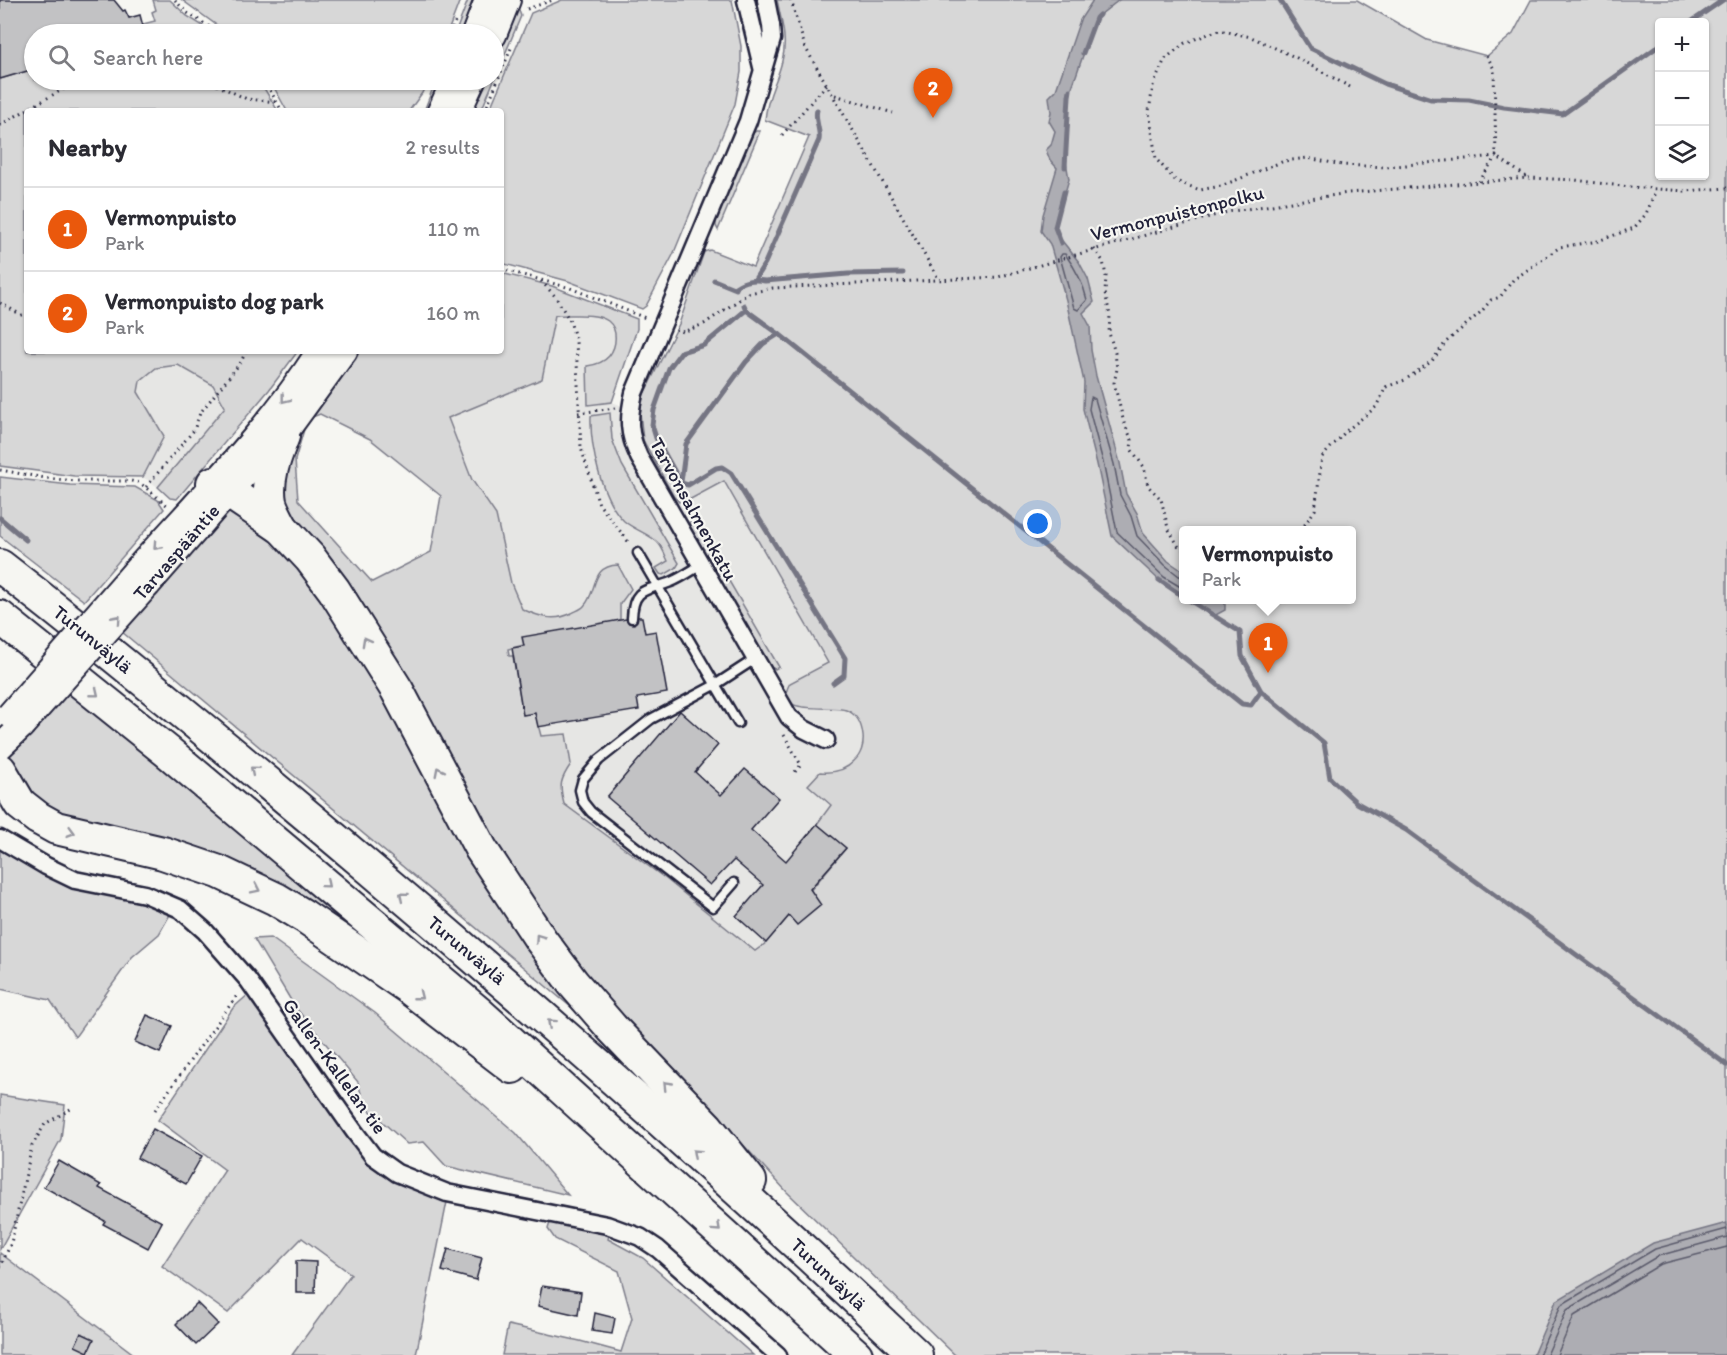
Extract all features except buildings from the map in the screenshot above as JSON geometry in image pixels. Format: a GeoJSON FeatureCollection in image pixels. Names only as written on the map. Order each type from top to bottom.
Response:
{"type":"FeatureCollection","features":[{"type":"Feature","properties":{"kind":"highway"},"geometry":{"type":"LineString","coordinates":[[282,528],[270,503],[270,485],[271,469],[283,436]]}},
{"type":"Feature","properties":{"kind":"highway"},"geometry":{"type":"LineString","coordinates":[[221,488],[282,528],[310,558],[359,627],[397,690],[481,849],[540,940],[612,1028],[707,1127],[802,1248]]}},
{"type":"Feature","properties":{"kind":"highway","name":"Turunväylä"},"geometry":{"type":"LineString","coordinates":[[0,566],[195,721],[509,986],[802,1248],[916,1355]]}},
{"type":"Feature","properties":{"kind":"highway","name":"Turunväylä"},"geometry":{"type":"LineString","coordinates":[[0,617],[168,752],[471,1006],[856,1355]]}},
{"type":"Feature","properties":{"kind":"highway"},"geometry":{"type":"LineString","coordinates":[[0,770],[20,804],[56,828],[172,856],[219,872],[276,899],[410,988],[500,1059],[612,1132]]}},
{"type":"Feature","properties":{"kind":"main road"},"geometry":{"type":"LineString","coordinates":[[478,24],[487,0]]}},
{"type":"Feature","properties":{"kind":"main road"},"geometry":{"type":"LineString","coordinates":[[504,37],[520,7]]}},
{"type":"Feature","properties":{"kind":"main road"},"geometry":{"type":"LineString","coordinates":[[441,108],[449,90]]}},
{"type":"Feature","properties":{"kind":"main road"},"geometry":{"type":"LineString","coordinates":[[460,108],[469,90]]}},
{"type":"Feature","properties":{"kind":"main road","name":"Tarvaspääntie"},"geometry":{"type":"LineString","coordinates":[[0,747],[10,722],[221,488],[317,354]]}},
{"type":"Feature","properties":{"kind":"main road","name":"Tarvaspääntie"},"geometry":{"type":"LineString","coordinates":[[221,488],[283,436],[343,354]]}},
{"type":"Feature","properties":{"kind":"street","name":"Tarvonsalmenkatu"},"geometry":{"type":"LineString","coordinates":[[746,0],[762,68]]}},
{"type":"Feature","properties":{"kind":"street","name":"Tarvonsalmenkatu"},"geometry":{"type":"LineString","coordinates":[[766,0],[772,39],[762,68],[757,95],[634,393],[629,429],[639,457],[789,717],[804,729],[826,740]]}},
{"type":"Feature","properties":{"kind":"street","name":"Gallen-Kallelan tie"},"geometry":{"type":"LineString","coordinates":[[0,839],[75,880],[145,894],[180,909],[205,931],[248,980],[373,1156],[397,1173],[447,1193],[607,1225],[640,1237],[658,1249],[778,1355]]}},
{"type":"Feature","properties":{"kind":"lane"},"geometry":{"type":"LineString","coordinates":[[639,553],[738,723]]}},
{"type":"Feature","properties":{"kind":"lane"},"geometry":{"type":"LineString","coordinates":[[632,618],[632,610],[640,593],[671,582],[701,565]]}},
{"type":"Feature","properties":{"kind":"lane"},"geometry":{"type":"LineString","coordinates":[[734,884],[713,908],[591,812],[583,802],[580,790],[584,779],[599,760],[642,726],[755,659]]}},
{"type":"Feature","properties":{"kind":"path"},"geometry":{"type":"LineString","coordinates":[[175,0],[186,12],[205,24]]}},
{"type":"Feature","properties":{"kind":"path"},"geometry":{"type":"LineString","coordinates":[[520,7],[553,0]]}},
{"type":"Feature","properties":{"kind":"path"},"geometry":{"type":"LineString","coordinates":[[791,0],[805,47],[939,280]]}},
{"type":"Feature","properties":{"kind":"path"},"geometry":{"type":"LineString","coordinates":[[1350,87],[1297,58],[1251,37],[1219,30],[1202,36],[1185,43],[1165,59],[1153,86],[1149,111],[1156,159],[1176,182],[1200,190],[1221,186],[1284,161],[1308,158],[1342,165],[1386,167],[1496,156],[1528,178]]}},
{"type":"Feature","properties":{"kind":"path"},"geometry":{"type":"LineString","coordinates":[[1479,182],[1496,156],[1494,69],[1487,56]]}},
{"type":"Feature","properties":{"kind":"path"},"geometry":{"type":"LineString","coordinates":[[782,135],[827,84]]}},
{"type":"Feature","properties":{"kind":"path"},"geometry":{"type":"LineString","coordinates":[[31,108],[62,90]]}},
{"type":"Feature","properties":{"kind":"path"},"geometry":{"type":"LineString","coordinates":[[228,90],[247,99],[277,102]]}},
{"type":"Feature","properties":{"kind":"path"},"geometry":{"type":"LineString","coordinates":[[270,90],[280,108]]}},
{"type":"Feature","properties":{"kind":"path"},"geometry":{"type":"LineString","coordinates":[[486,108],[490,90]]}},
{"type":"Feature","properties":{"kind":"path"},"geometry":{"type":"LineString","coordinates":[[833,95],[893,113]]}},
{"type":"Feature","properties":{"kind":"path"},"geometry":{"type":"LineString","coordinates":[[886,111],[894,108]]}},
{"type":"Feature","properties":{"kind":"path"},"geometry":{"type":"LineString","coordinates":[[0,126],[24,112]]}},
{"type":"Feature","properties":{"kind":"path","name":"Vermonpuistonpolku"},"geometry":{"type":"LineString","coordinates":[[683,332],[704,324],[749,293],[758,290],[998,277],[1227,212],[1348,193],[1528,178],[1575,180],[1657,189],[1727,188]]}},
{"type":"Feature","properties":{"kind":"path"},"geometry":{"type":"LineString","coordinates":[[1304,526],[1315,510],[1323,458],[1346,431],[1376,407],[1386,387],[1405,380],[1432,361],[1446,342],[1481,312],[1491,300],[1500,297],[1514,280],[1560,247],[1598,240],[1634,228],[1647,214],[1657,189]]}},
{"type":"Feature","properties":{"kind":"path"},"geometry":{"type":"LineString","coordinates":[[1094,249],[1103,261],[1106,276],[1105,293],[1110,315],[1109,333],[1117,369],[1114,383],[1124,423],[1132,440],[1131,449],[1144,467],[1148,486],[1161,499],[1168,528],[1179,547]]}},
{"type":"Feature","properties":{"kind":"path"},"geometry":{"type":"LineString","coordinates":[[504,270],[570,288],[662,324]]}},
{"type":"Feature","properties":{"kind":"path"},"geometry":{"type":"LineString","coordinates":[[540,279],[570,321],[576,341],[581,448],[599,504],[626,541],[639,553]]}},
{"type":"Feature","properties":{"kind":"path"},"geometry":{"type":"LineString","coordinates":[[0,303],[24,316]]}},
{"type":"Feature","properties":{"kind":"path"},"geometry":{"type":"LineString","coordinates":[[146,487],[194,430],[200,413],[241,362],[245,354]]}},
{"type":"Feature","properties":{"kind":"path"},"geometry":{"type":"LineString","coordinates":[[616,414],[619,399]]}},
{"type":"Feature","properties":{"kind":"path"},"geometry":{"type":"LineString","coordinates":[[578,413],[617,408]]}},
{"type":"Feature","properties":{"kind":"path"},"geometry":{"type":"LineString","coordinates":[[0,470],[75,481],[140,483],[172,510]]}},
{"type":"Feature","properties":{"kind":"path"},"geometry":{"type":"LineString","coordinates":[[778,726],[801,765],[794,773]]}},
{"type":"Feature","properties":{"kind":"path"},"geometry":{"type":"LineString","coordinates":[[155,1110],[248,980]]}},
{"type":"Feature","properties":{"kind":"path"},"geometry":{"type":"LineString","coordinates":[[0,1268],[11,1243],[32,1146],[45,1124],[74,1107]]}},
{"type":"Feature","properties":{"kind":"shaded area"},"geometry":{"type":"Polygon","coordinates":[[[153,0],[170,0],[187,16],[200,24],[143,24],[155,21],[152,12],[156,10],[153,0]]]}},
{"type":"Feature","properties":{"kind":"shaded area"},"geometry":{"type":"Polygon","coordinates":[[[182,0],[460,0],[451,24],[215,24],[182,0]]]}},
{"type":"Feature","properties":{"kind":"shaded area"},"geometry":{"type":"Polygon","coordinates":[[[468,0],[480,0],[470,24],[459,24],[468,0]]]}},
{"type":"Feature","properties":{"kind":"shaded area"},"geometry":{"type":"Polygon","coordinates":[[[562,0],[732,0],[741,46],[741,72],[735,104],[673,255],[646,306],[642,309],[568,281],[504,264],[504,108],[490,108],[498,90],[504,90],[504,76],[531,13],[562,0]]]}},
{"type":"Feature","properties":{"kind":"shaded area"},"geometry":{"type":"Polygon","coordinates":[[[777,0],[1357,0],[1427,40],[1487,56],[1513,34],[1531,0],[1727,0],[1727,1281],[1646,1355],[955,1355],[787,1192],[585,974],[532,902],[489,834],[386,643],[354,590],[326,552],[295,520],[283,495],[291,447],[305,426],[295,460],[298,500],[372,582],[431,552],[441,496],[370,439],[320,414],[310,418],[354,354],[504,354],[504,274],[552,286],[637,319],[637,329],[612,402],[588,405],[587,366],[602,362],[612,352],[615,338],[614,328],[608,321],[597,316],[555,315],[542,379],[448,418],[472,480],[496,515],[511,583],[522,609],[553,618],[572,613],[584,606],[599,574],[609,566],[618,565],[631,589],[620,604],[620,620],[508,649],[509,656],[513,656],[523,715],[535,713],[541,736],[566,734],[571,764],[562,783],[561,792],[564,804],[666,879],[755,951],[766,943],[846,848],[817,824],[831,805],[808,785],[820,772],[838,771],[854,761],[862,750],[862,732],[856,717],[846,710],[806,707],[788,701],[786,694],[790,683],[828,663],[724,481],[687,501],[679,502],[674,497],[643,440],[640,413],[644,394],[679,324],[704,252],[710,250],[753,267],[809,137],[765,120],[784,53],[784,38],[777,0]]]}},
{"type":"Feature","properties":{"kind":"shaded area"},"geometry":{"type":"Polygon","coordinates":[[[513,5],[518,8],[521,16],[504,56],[504,26],[513,5]]]}},
{"type":"Feature","properties":{"kind":"shaded area"},"geometry":{"type":"Polygon","coordinates":[[[24,72],[24,90],[265,90],[276,108],[24,108],[24,354],[296,354],[269,390],[177,499],[170,498],[158,487],[225,407],[213,385],[178,365],[156,368],[140,381],[138,392],[164,436],[143,477],[74,476],[0,466],[0,79],[24,72]]]}},
{"type":"Feature","properties":{"kind":"shaded area"},"geometry":{"type":"Polygon","coordinates":[[[275,90],[423,90],[411,108],[285,108],[275,90]]]}},
{"type":"Feature","properties":{"kind":"shaded area"},"geometry":{"type":"Polygon","coordinates":[[[432,90],[443,90],[435,108],[425,108],[432,90]]]}},
{"type":"Feature","properties":{"kind":"shaded area"},"geometry":{"type":"Polygon","coordinates":[[[476,90],[490,90],[482,108],[468,108],[476,90]]]}},
{"type":"Feature","properties":{"kind":"shaded area"},"geometry":{"type":"Polygon","coordinates":[[[760,131],[718,230],[716,220],[753,133],[760,131]]]}},
{"type":"Feature","properties":{"kind":"shaded area"},"geometry":{"type":"Polygon","coordinates":[[[555,314],[573,317],[595,315],[609,321],[615,332],[615,344],[609,357],[597,364],[588,405],[612,402],[640,413],[643,440],[674,497],[679,502],[687,501],[724,480],[829,663],[790,683],[815,709],[826,707],[847,710],[861,726],[862,749],[852,764],[830,773],[820,772],[831,805],[817,824],[846,848],[810,889],[821,905],[797,925],[789,916],[766,943],[755,951],[666,879],[564,804],[560,789],[563,776],[571,764],[566,734],[541,736],[538,727],[523,715],[513,656],[509,656],[508,649],[620,620],[600,573],[584,606],[561,619],[540,617],[522,609],[511,583],[496,515],[472,480],[448,418],[542,379],[555,314]]]}},
{"type":"Feature","properties":{"kind":"shaded area"},"geometry":{"type":"Polygon","coordinates":[[[178,365],[213,385],[225,407],[158,487],[143,477],[164,436],[138,392],[140,381],[156,368],[178,365]]]}},
{"type":"Feature","properties":{"kind":"shaded area"},"geometry":{"type":"Polygon","coordinates":[[[610,413],[612,439],[622,465],[679,563],[676,568],[664,575],[660,574],[656,568],[668,561],[660,546],[652,537],[624,521],[609,500],[598,472],[592,442],[591,416],[610,413]]]}},
{"type":"Feature","properties":{"kind":"shaded area"},"geometry":{"type":"Polygon","coordinates":[[[0,477],[70,485],[135,487],[158,500],[164,509],[84,601],[0,536],[0,477]]]}},
{"type":"Feature","properties":{"kind":"shaded area"},"geometry":{"type":"Polygon","coordinates":[[[232,500],[305,569],[596,1028],[122,632],[232,500]]]}},
{"type":"Feature","properties":{"kind":"shaded area"},"geometry":{"type":"Polygon","coordinates":[[[693,521],[779,667],[775,669],[765,662],[690,529],[690,522],[693,521]]]}},
{"type":"Feature","properties":{"kind":"shaded area"},"geometry":{"type":"Polygon","coordinates":[[[70,690],[151,756],[369,945],[42,808],[8,759],[9,755],[70,690]]]}},
{"type":"Feature","properties":{"kind":"shaded area"},"geometry":{"type":"Polygon","coordinates":[[[0,850],[65,885],[150,905],[171,913],[159,934],[132,957],[75,1037],[50,1000],[0,989],[0,850]]]}},
{"type":"Feature","properties":{"kind":"shaded area"},"geometry":{"type":"Polygon","coordinates":[[[271,938],[375,1013],[516,1133],[568,1195],[446,1166],[424,1142],[407,1144],[364,1105],[358,1082],[295,1007],[254,939],[271,938]]]}},
{"type":"Feature","properties":{"kind":"shaded area"},"geometry":{"type":"Polygon","coordinates":[[[250,993],[382,1175],[447,1202],[416,1355],[292,1355],[351,1274],[302,1238],[228,1313],[162,1266],[225,1170],[158,1120],[233,1008],[250,993]]]}},
{"type":"Feature","properties":{"kind":"shaded area"},"geometry":{"type":"Polygon","coordinates":[[[0,1095],[65,1105],[61,1139],[0,1249],[0,1095]]]}},
{"type":"Feature","properties":{"kind":"shaded area"},"geometry":{"type":"Polygon","coordinates":[[[551,1219],[610,1231],[608,1239],[643,1258],[753,1355],[502,1355],[508,1325],[621,1352],[632,1318],[619,1271],[555,1239],[548,1229],[551,1219]]]}},
{"type":"Feature","properties":{"kind":"shaded area"},"geometry":{"type":"Polygon","coordinates":[[[0,1253],[135,1355],[0,1355],[0,1253]]]}},
{"type":"Feature","properties":{"kind":"water"},"geometry":{"type":"Polygon","coordinates":[[[1093,0],[1119,0],[1096,18],[1069,96],[1066,162],[1069,179],[1055,227],[1059,237],[1079,262],[1088,279],[1094,302],[1083,313],[1090,326],[1091,350],[1096,376],[1120,463],[1126,494],[1137,513],[1143,533],[1168,561],[1179,569],[1179,594],[1161,582],[1112,536],[1083,409],[1084,382],[1066,300],[1050,244],[1041,231],[1043,215],[1057,168],[1050,160],[1046,150],[1051,145],[1055,131],[1049,121],[1051,112],[1049,97],[1056,90],[1080,20],[1093,0]]]}},
{"type":"Feature","properties":{"kind":"water"},"geometry":{"type":"Polygon","coordinates":[[[1195,604],[1225,604],[1225,610],[1214,616],[1195,604]]]}},
{"type":"Feature","properties":{"kind":"water"},"geometry":{"type":"Polygon","coordinates":[[[1727,1223],[1727,1355],[1533,1355],[1556,1301],[1653,1243],[1727,1223]]]}},
{"type":"Feature","properties":{"kind":"waterway"},"geometry":{"type":"LineString","coordinates":[[1280,0],[1310,48],[1385,84],[1431,99],[1469,100],[1563,114],[1655,49]]}},
{"type":"Feature","properties":{"kind":"waterway"},"geometry":{"type":"LineString","coordinates":[[1697,18],[1723,0]]}},
{"type":"Feature","properties":{"kind":"waterway"},"geometry":{"type":"LineString","coordinates":[[1083,53],[1099,15]]}},
{"type":"Feature","properties":{"kind":"waterway"},"geometry":{"type":"LineString","coordinates":[[1065,167],[1070,90]]}},
{"type":"Feature","properties":{"kind":"waterway"},"geometry":{"type":"LineString","coordinates":[[755,279],[765,263],[819,140],[817,110]]}},
{"type":"Feature","properties":{"kind":"waterway"},"geometry":{"type":"LineString","coordinates":[[1061,243],[1055,227],[1064,192]]}},
{"type":"Feature","properties":{"kind":"waterway"},"geometry":{"type":"LineString","coordinates":[[735,287],[753,280],[903,273]]}},
{"type":"Feature","properties":{"kind":"waterway"},"geometry":{"type":"LineString","coordinates":[[714,280],[736,289]]}},
{"type":"Feature","properties":{"kind":"waterway"},"geometry":{"type":"LineString","coordinates":[[744,305],[746,310],[1242,704],[1251,705],[1261,691]]}},
{"type":"Feature","properties":{"kind":"waterway"},"geometry":{"type":"LineString","coordinates":[[746,310],[704,345],[681,352],[669,368],[654,410],[652,425],[656,438],[681,483],[688,485],[716,468],[722,467],[731,473],[845,658],[844,675],[833,683]]}},
{"type":"Feature","properties":{"kind":"waterway"},"geometry":{"type":"LineString","coordinates":[[681,482],[686,444],[746,362],[763,344],[779,334]]}},
{"type":"Feature","properties":{"kind":"waterway"},"geometry":{"type":"LineString","coordinates":[[0,518],[26,540]]}},
{"type":"Feature","properties":{"kind":"waterway"},"geometry":{"type":"LineString","coordinates":[[1159,580],[1179,594]]}},
{"type":"Feature","properties":{"kind":"waterway"},"geometry":{"type":"LineString","coordinates":[[1195,604],[1240,632],[1242,656],[1261,691],[1324,743],[1330,778],[1357,803],[1406,830],[1727,1065]]}},
{"type":"Feature","properties":{"kind":"place","name":"Vermonpuisto dog park"},"geometry":{"type":"Point","coordinates":[933,118]}},
{"type":"Feature","properties":{"kind":"place","name":"Vermonpuisto"},"geometry":{"type":"Point","coordinates":[1268,673]}}]}
